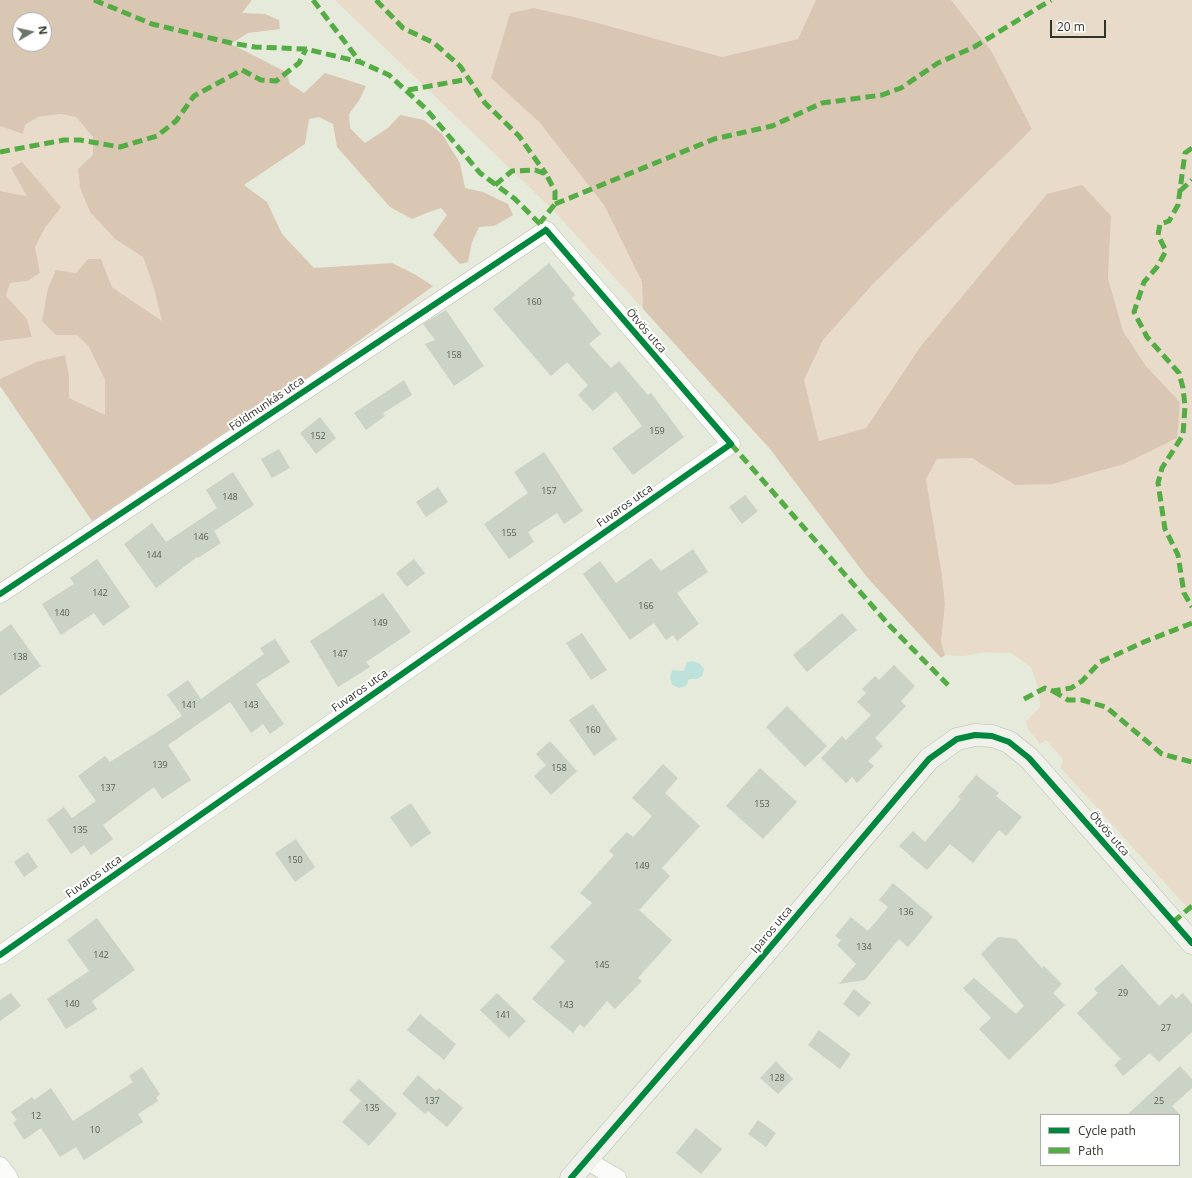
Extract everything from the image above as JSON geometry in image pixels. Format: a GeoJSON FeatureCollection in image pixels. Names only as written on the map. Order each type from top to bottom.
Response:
{"type":"FeatureCollection","features":[{"type":"Feature","properties":{"kind":"street","name":"Ötvös utca"},"geometry":{"type":"LineString","coordinates":[[546,230],[731,444]]}},
{"type":"Feature","properties":{"kind":"street","name":"Földmunkás utca"},"geometry":{"type":"LineString","coordinates":[[0,594],[546,230]]}},
{"type":"Feature","properties":{"kind":"street","name":"Fuvaros utca"},"geometry":{"type":"LineString","coordinates":[[0,955],[731,444]]}},
{"type":"Feature","properties":{"kind":"street","name":"Iparos utca"},"geometry":{"type":"LineString","coordinates":[[571,1178],[929,759],[957,739],[974,735],[992,736],[1009,742]]}},
{"type":"Feature","properties":{"kind":"street","name":"Ötvös utca"},"geometry":{"type":"LineString","coordinates":[[1009,742],[1029,758],[1192,943]]}},
{"type":"Feature","properties":{"kind":"street"},"geometry":{"type":"LineString","coordinates":[[586,1160],[617,1178]]}},
{"type":"Feature","properties":{"kind":"street"},"geometry":{"type":"LineString","coordinates":[[0,1166],[9,1178]]}},
{"type":"Feature","properties":{"kind":"shaded area"},"geometry":{"type":"Polygon","coordinates":[[[0,0],[252,0],[242,13],[265,14],[279,20],[280,29],[248,33],[231,44],[286,72],[290,84],[304,93],[325,73],[366,86],[360,99],[349,114],[350,128],[365,143],[388,128],[400,115],[424,120],[442,134],[460,163],[465,188],[483,192],[508,204],[513,215],[494,226],[479,227],[472,242],[468,262],[460,264],[433,235],[447,215],[441,208],[412,219],[390,207],[337,147],[333,124],[319,117],[309,119],[305,144],[244,185],[267,202],[282,234],[314,268],[392,263],[416,275],[433,286],[319,370],[92,521],[0,386],[0,379],[36,362],[65,355],[69,376],[69,398],[105,415],[105,380],[89,347],[77,335],[56,335],[42,321],[48,288],[56,270],[76,273],[88,259],[101,259],[112,287],[162,321],[153,285],[143,257],[115,239],[90,212],[80,188],[78,169],[93,155],[93,137],[76,117],[60,114],[38,117],[25,125],[23,134],[0,126],[0,0]]]}},
{"type":"Feature","properties":{"kind":"shaded area"},"geometry":{"type":"Polygon","coordinates":[[[335,0],[816,0],[798,39],[722,57],[587,20],[534,8],[510,13],[491,78],[540,123],[604,205],[642,282],[643,309],[553,210],[335,0]]]}},
{"type":"Feature","properties":{"kind":"shaded area"},"geometry":{"type":"Polygon","coordinates":[[[816,0],[951,0],[992,52],[1032,129],[874,283],[823,340],[804,380],[819,441],[866,428],[920,347],[1047,194],[1082,185],[1111,216],[1108,278],[1123,331],[1146,366],[1180,402],[1177,438],[1124,464],[1053,484],[1015,485],[972,458],[937,459],[926,479],[942,575],[945,604],[941,642],[945,655],[941,658],[866,576],[770,449],[643,309],[642,282],[604,205],[540,123],[491,78],[510,13],[534,8],[587,20],[722,57],[798,39],[816,0]]]}},
{"type":"Feature","properties":{"kind":"shaded area"},"geometry":{"type":"Polygon","coordinates":[[[951,0],[1192,0],[1192,913],[1061,768],[1063,759],[1046,740],[1040,744],[1028,729],[1026,722],[1040,707],[1039,691],[1031,667],[1011,653],[984,652],[964,656],[945,655],[941,642],[945,604],[942,575],[926,479],[937,459],[972,458],[1015,485],[1180,402],[1146,366],[1123,331],[1108,278],[1111,216],[1047,194],[920,347],[866,428],[819,441],[804,380],[823,340],[874,283],[1032,129],[992,52],[951,0]]]}},
{"type":"Feature","properties":{"kind":"shaded area"},"geometry":{"type":"Polygon","coordinates":[[[60,114],[76,117],[93,137],[93,155],[78,169],[80,188],[90,212],[115,239],[143,257],[153,285],[163,322],[112,287],[101,259],[88,259],[76,273],[57,270],[56,335],[77,335],[89,347],[105,380],[105,416],[69,398],[69,376],[36,362],[0,379],[0,341],[32,336],[27,319],[6,296],[10,283],[28,281],[40,273],[35,247],[45,228],[60,207],[28,196],[0,191],[0,126],[23,134],[25,125],[38,117],[60,114]]]}},
{"type":"Feature","properties":{"kind":"shaded area"},"geometry":{"type":"Polygon","coordinates":[[[22,162],[61,207],[45,228],[35,247],[40,273],[28,281],[10,283],[6,296],[27,319],[32,337],[0,341],[0,191],[27,196],[11,168],[22,162]]]}},
{"type":"Feature","properties":{"kind":"water"},"geometry":{"type":"Polygon","coordinates":[[[693,661],[700,664],[704,669],[702,676],[697,679],[689,679],[686,686],[679,688],[672,685],[670,677],[672,670],[684,671],[687,662],[693,661]]]}},
{"type":"Feature","properties":{"kind":"building"},"geometry":{"type":"Polygon","coordinates":[[[549,263],[575,295],[572,298],[601,334],[589,344],[611,368],[619,361],[648,395],[651,393],[684,437],[633,475],[612,448],[642,426],[616,391],[593,411],[578,395],[588,385],[567,362],[551,376],[493,309],[549,263]]]}},
{"type":"Feature","properties":{"kind":"building"},"geometry":{"type":"Polygon","coordinates":[[[446,310],[484,366],[454,386],[425,344],[435,340],[423,324],[446,310]]]}},
{"type":"Feature","properties":{"kind":"building"},"geometry":{"type":"Polygon","coordinates":[[[404,380],[412,395],[383,413],[385,416],[366,430],[354,413],[404,380]]]}},
{"type":"Feature","properties":{"kind":"building"},"geometry":{"type":"Polygon","coordinates":[[[320,417],[336,438],[316,454],[300,433],[320,417]]]}},
{"type":"Feature","properties":{"kind":"building"},"geometry":{"type":"Polygon","coordinates":[[[279,449],[290,468],[272,478],[261,459],[279,449]]]}},
{"type":"Feature","properties":{"kind":"building"},"geometry":{"type":"Polygon","coordinates":[[[544,452],[583,511],[564,524],[557,513],[528,532],[534,542],[509,559],[484,524],[528,493],[514,472],[544,452]]]}},
{"type":"Feature","properties":{"kind":"building"},"geometry":{"type":"Polygon","coordinates":[[[233,472],[254,505],[214,531],[221,543],[198,558],[197,557],[156,588],[124,544],[152,523],[166,542],[217,508],[206,490],[233,472]]]}},
{"type":"Feature","properties":{"kind":"building"},"geometry":{"type":"Polygon","coordinates":[[[438,487],[448,502],[426,517],[416,502],[438,487]]]}},
{"type":"Feature","properties":{"kind":"building"},"geometry":{"type":"Polygon","coordinates":[[[745,495],[758,511],[742,524],[729,507],[745,495]]]}},
{"type":"Feature","properties":{"kind":"building"},"geometry":{"type":"Polygon","coordinates":[[[693,549],[708,572],[677,593],[699,624],[677,641],[673,635],[666,640],[654,623],[630,640],[583,574],[600,561],[616,583],[651,558],[661,571],[693,549]]]}},
{"type":"Feature","properties":{"kind":"building"},"geometry":{"type":"Polygon","coordinates":[[[97,559],[130,607],[103,626],[94,613],[61,635],[42,604],[74,584],[70,578],[97,559]]]}},
{"type":"Feature","properties":{"kind":"building"},"geometry":{"type":"Polygon","coordinates":[[[414,559],[425,573],[407,587],[396,573],[414,559]]]}},
{"type":"Feature","properties":{"kind":"building"},"geometry":{"type":"Polygon","coordinates":[[[383,593],[411,632],[366,662],[370,667],[338,687],[310,641],[383,593]]]}},
{"type":"Feature","properties":{"kind":"building"},"geometry":{"type":"Polygon","coordinates":[[[842,613],[857,630],[807,672],[793,655],[842,613]]]}},
{"type":"Feature","properties":{"kind":"building"},"geometry":{"type":"Polygon","coordinates":[[[11,624],[41,666],[0,696],[0,632],[11,624]]]}},
{"type":"Feature","properties":{"kind":"building"},"geometry":{"type":"Polygon","coordinates":[[[582,633],[607,670],[591,680],[566,643],[582,633]]]}},
{"type":"Feature","properties":{"kind":"building"},"geometry":{"type":"Polygon","coordinates":[[[275,639],[290,662],[256,684],[284,724],[270,734],[263,724],[251,733],[230,702],[168,745],[191,780],[162,799],[154,787],[103,825],[113,839],[91,855],[84,845],[71,854],[47,820],[64,807],[72,818],[96,801],[78,776],[105,756],[110,762],[182,716],[167,695],[188,680],[201,699],[264,654],[260,648],[275,639]]]}},
{"type":"Feature","properties":{"kind":"building"},"geometry":{"type":"Polygon","coordinates":[[[894,665],[915,686],[901,701],[906,706],[875,738],[883,746],[868,761],[874,766],[857,783],[852,777],[846,783],[821,758],[842,736],[846,740],[871,715],[857,702],[866,693],[862,689],[875,676],[879,680],[894,665]]]}},
{"type":"Feature","properties":{"kind":"building"},"geometry":{"type":"Polygon","coordinates":[[[593,704],[617,739],[594,756],[569,720],[593,704]]]}},
{"type":"Feature","properties":{"kind":"building"},"geometry":{"type":"Polygon","coordinates":[[[787,706],[827,746],[805,767],[766,727],[787,706]]]}},
{"type":"Feature","properties":{"kind":"building"},"geometry":{"type":"Polygon","coordinates":[[[550,741],[577,771],[551,795],[534,776],[546,765],[536,754],[550,741]]]}},
{"type":"Feature","properties":{"kind":"building"},"geometry":{"type":"Polygon","coordinates":[[[663,764],[678,778],[665,793],[700,826],[662,868],[670,876],[639,910],[672,940],[638,978],[642,981],[615,1009],[607,1001],[584,1028],[580,1024],[573,1033],[532,999],[565,961],[550,947],[592,903],[580,893],[614,855],[609,851],[627,832],[633,837],[652,816],[632,798],[663,764]]]}},
{"type":"Feature","properties":{"kind":"building"},"geometry":{"type":"Polygon","coordinates":[[[760,768],[797,802],[763,839],[726,806],[760,768]]]}},
{"type":"Feature","properties":{"kind":"building"},"geometry":{"type":"Polygon","coordinates":[[[976,775],[999,793],[996,796],[1022,817],[1006,836],[999,830],[973,863],[950,844],[927,870],[899,846],[913,831],[925,842],[961,799],[958,797],[976,775]]]}},
{"type":"Feature","properties":{"kind":"building"},"geometry":{"type":"Polygon","coordinates":[[[411,803],[431,833],[411,847],[390,817],[411,803]]]}},
{"type":"Feature","properties":{"kind":"building"},"geometry":{"type":"Polygon","coordinates":[[[296,839],[315,867],[295,882],[275,853],[296,839]]]}},
{"type":"Feature","properties":{"kind":"building"},"geometry":{"type":"Polygon","coordinates":[[[28,852],[38,867],[24,877],[14,862],[28,852]]]}},
{"type":"Feature","properties":{"kind":"building"},"geometry":{"type":"Polygon","coordinates":[[[893,883],[933,917],[908,947],[899,939],[865,980],[839,984],[856,964],[837,945],[841,940],[835,936],[851,917],[868,931],[888,907],[879,900],[893,883]]]}},
{"type":"Feature","properties":{"kind":"building"},"geometry":{"type":"Polygon","coordinates":[[[97,918],[135,970],[92,1001],[97,1009],[66,1029],[47,999],[89,971],[67,940],[97,918]]]}},
{"type":"Feature","properties":{"kind":"building"},"geometry":{"type":"Polygon","coordinates":[[[998,937],[1016,939],[1042,968],[1044,966],[1062,984],[1053,993],[1065,1005],[1009,1060],[979,1029],[991,1018],[963,988],[974,978],[1016,1014],[1024,1006],[981,954],[998,937]]]}},
{"type":"Feature","properties":{"kind":"building"},"geometry":{"type":"Polygon","coordinates":[[[1122,964],[1159,1006],[1172,994],[1176,999],[1183,993],[1192,1004],[1192,1032],[1159,1062],[1150,1053],[1123,1076],[1114,1065],[1121,1059],[1077,1013],[1098,993],[1094,989],[1122,964]]]}},
{"type":"Feature","properties":{"kind":"building"},"geometry":{"type":"Polygon","coordinates":[[[854,989],[871,1003],[859,1017],[843,1004],[854,989]]]}},
{"type":"Feature","properties":{"kind":"building"},"geometry":{"type":"Polygon","coordinates":[[[11,993],[21,1006],[0,1021],[0,1000],[11,993]]]}},
{"type":"Feature","properties":{"kind":"building"},"geometry":{"type":"Polygon","coordinates":[[[497,993],[526,1021],[509,1038],[480,1010],[497,993]]]}},
{"type":"Feature","properties":{"kind":"building"},"geometry":{"type":"Polygon","coordinates":[[[420,1014],[456,1044],[444,1060],[407,1030],[420,1014]]]}},
{"type":"Feature","properties":{"kind":"building"},"geometry":{"type":"Polygon","coordinates":[[[819,1030],[851,1054],[840,1069],[808,1045],[819,1030]]]}},
{"type":"Feature","properties":{"kind":"building"},"geometry":{"type":"Polygon","coordinates":[[[776,1061],[793,1079],[778,1094],[760,1078],[776,1061]]]}},
{"type":"Feature","properties":{"kind":"building"},"geometry":{"type":"Polygon","coordinates":[[[1180,1066],[1192,1079],[1192,1088],[1172,1106],[1179,1114],[1128,1114],[1180,1066]]]}},
{"type":"Feature","properties":{"kind":"building"},"geometry":{"type":"Polygon","coordinates":[[[142,1067],[160,1094],[156,1098],[158,1101],[138,1114],[143,1122],[84,1160],[76,1147],[60,1157],[41,1128],[24,1140],[13,1123],[17,1120],[11,1112],[32,1097],[34,1100],[51,1088],[73,1121],[133,1082],[129,1076],[142,1067]]]}},
{"type":"Feature","properties":{"kind":"building"},"geometry":{"type":"Polygon","coordinates":[[[418,1075],[436,1091],[439,1088],[463,1108],[447,1127],[428,1111],[425,1114],[402,1094],[418,1075]]]}},
{"type":"Feature","properties":{"kind":"building"},"geometry":{"type":"Polygon","coordinates":[[[359,1079],[397,1114],[369,1146],[342,1122],[361,1101],[349,1090],[359,1079]]]}},
{"type":"Feature","properties":{"kind":"building"},"geometry":{"type":"Polygon","coordinates":[[[758,1120],[776,1133],[766,1147],[748,1134],[758,1120]]]}},
{"type":"Feature","properties":{"kind":"building"},"geometry":{"type":"Polygon","coordinates":[[[696,1128],[722,1149],[701,1174],[676,1153],[696,1128]]]}},
{"type":"Feature","properties":{"kind":"marked path"},"geometry":{"type":"LineString","coordinates":[[94,0],[152,24],[231,43],[255,47],[306,49],[360,62],[389,75],[426,109],[480,173],[515,199],[546,230]]}},
{"type":"Feature","properties":{"kind":"marked path"},"geometry":{"type":"LineString","coordinates":[[313,0],[360,62]]}},
{"type":"Feature","properties":{"kind":"marked path"},"geometry":{"type":"LineString","coordinates":[[376,0],[403,28],[434,43],[460,66],[485,103],[519,136],[546,174]]}},
{"type":"Feature","properties":{"kind":"marked path"},"geometry":{"type":"LineString","coordinates":[[555,204],[714,139],[772,126],[822,103],[882,95],[901,88],[938,63],[974,47],[1051,0]]}},
{"type":"Feature","properties":{"kind":"marked path"},"geometry":{"type":"LineString","coordinates":[[0,152],[64,140],[80,140],[120,147],[157,136],[176,121],[194,96],[242,70],[261,80],[276,81],[299,63],[306,49]]}},
{"type":"Feature","properties":{"kind":"marked path"},"geometry":{"type":"LineString","coordinates":[[408,90],[469,79]]}},
{"type":"Feature","properties":{"kind":"marked path"},"geometry":{"type":"LineString","coordinates":[[1192,148],[1185,153],[1178,205],[1169,221],[1160,224],[1158,235],[1166,251],[1157,267],[1144,282],[1134,312],[1147,337],[1179,373],[1183,388],[1185,406],[1183,435],[1162,468],[1158,483],[1165,529],[1178,555],[1184,593],[1192,607]]}},
{"type":"Feature","properties":{"kind":"marked path"},"geometry":{"type":"LineString","coordinates":[[495,185],[512,171],[535,170],[546,174],[555,191],[555,204],[540,223]]}},
{"type":"Feature","properties":{"kind":"marked path"},"geometry":{"type":"LineString","coordinates":[[1180,191],[1192,180]]}},
{"type":"Feature","properties":{"kind":"marked path"},"geometry":{"type":"LineString","coordinates":[[731,444],[889,625],[948,685]]}},
{"type":"Feature","properties":{"kind":"marked path"},"geometry":{"type":"LineString","coordinates":[[1024,699],[1045,688],[1053,691],[1071,688],[1082,681],[1100,662],[1144,642],[1192,623]]}},
{"type":"Feature","properties":{"kind":"marked path"},"geometry":{"type":"LineString","coordinates":[[1053,691],[1068,700],[1082,700],[1106,707],[1162,754],[1192,762]]}},
{"type":"Feature","properties":{"kind":"marked path"},"geometry":{"type":"LineString","coordinates":[[1173,922],[1192,906]]}},
{"type":"Feature","properties":{"kind":"cycle path"},"geometry":{"type":"LineString","coordinates":[[0,594],[546,230],[731,444],[0,955]]}},
{"type":"Feature","properties":{"kind":"cycle path"},"geometry":{"type":"LineString","coordinates":[[571,1178],[762,957],[929,759],[957,739],[975,735],[992,736],[1009,742],[1029,758],[1192,943]]}}]}
